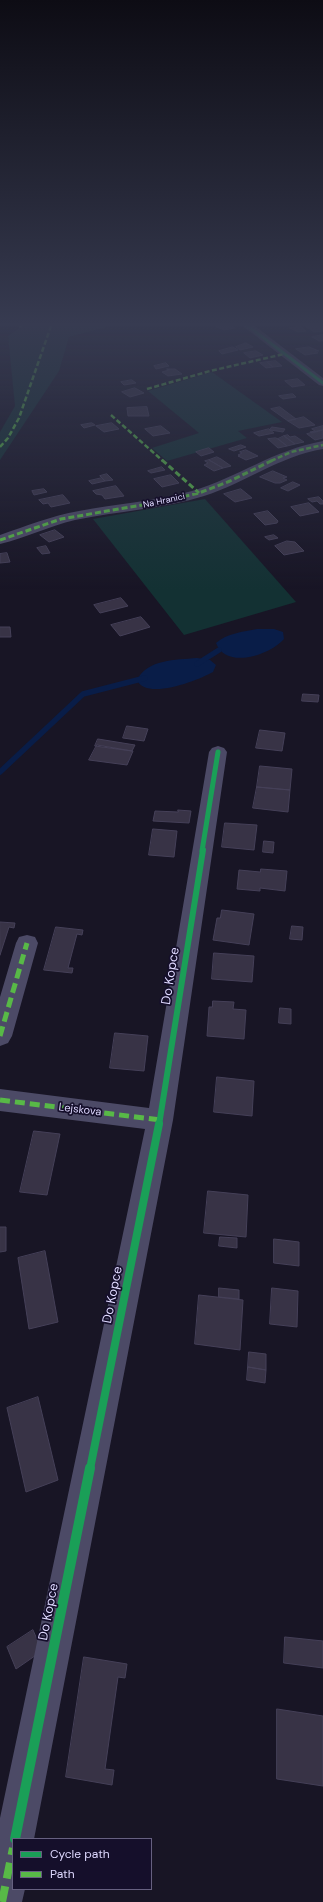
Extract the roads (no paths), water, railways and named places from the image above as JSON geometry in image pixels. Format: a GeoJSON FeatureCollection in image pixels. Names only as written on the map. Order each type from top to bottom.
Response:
{"type":"FeatureCollection","features":[{"type":"Feature","properties":{"kind":"street","name":"Na Hranici"},"geometry":{"type":"LineString","coordinates":[[0,540],[60,519],[144,505],[199,493],[290,452],[323,445]]}},
{"type":"Feature","properties":{"kind":"street","name":"Do Kopce"},"geometry":{"type":"LineString","coordinates":[[15,1838],[160,1120],[218,752]]}},
{"type":"Feature","properties":{"kind":"street"},"geometry":{"type":"LineString","coordinates":[[0,1036],[27,943]]}},
{"type":"Feature","properties":{"kind":"street","name":"Lejskova"},"geometry":{"type":"LineString","coordinates":[[0,1100],[160,1120]]}},
{"type":"Feature","properties":{"kind":"street"},"geometry":{"type":"LineString","coordinates":[[2,1902],[12,1853]]}},
{"type":"Feature","properties":{"kind":"water"},"geometry":{"type":"Polygon","coordinates":[[[257,629],[274,629],[283,632],[284,639],[269,650],[248,657],[238,658],[229,656],[221,651],[216,643],[230,635],[257,629]]]}},
{"type":"Feature","properties":{"kind":"water"},"geometry":{"type":"Polygon","coordinates":[[[197,658],[210,660],[216,665],[213,672],[185,684],[161,689],[151,689],[142,686],[137,680],[142,673],[155,664],[171,660],[197,658]]]}},
{"type":"Feature","properties":{"kind":"waterway"},"geometry":{"type":"LineString","coordinates":[[197,664],[219,650]]}},
{"type":"Feature","properties":{"kind":"waterway"},"geometry":{"type":"LineString","coordinates":[[0,772],[83,694],[145,678]]}}]}
